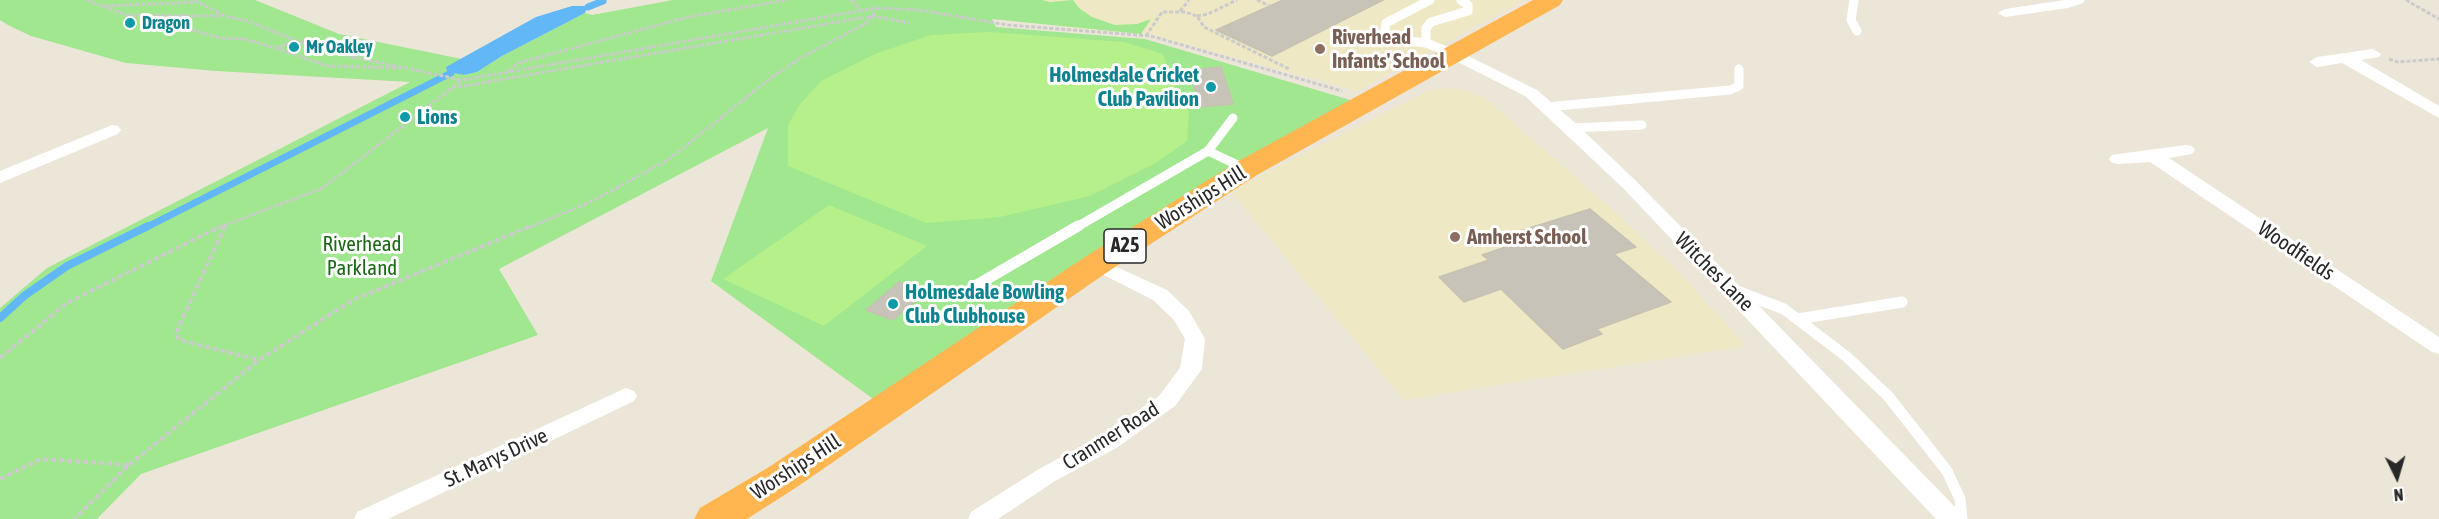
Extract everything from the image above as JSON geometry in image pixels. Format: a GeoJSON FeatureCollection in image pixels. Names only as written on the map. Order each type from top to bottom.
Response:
{"type":"FeatureCollection","features":[{"type":"Feature","properties":{"kind":"highway","name":"Worships Hill"},"geometry":{"type":"LineString","coordinates":[[715,519],[810,459],[1097,264],[1246,169],[1411,76],[1440,49],[1551,0]]}},
{"type":"Feature","properties":{"kind":"street"},"geometry":{"type":"LineString","coordinates":[[2006,13],[2068,4],[2078,0]]}},
{"type":"Feature","properties":{"kind":"street","name":"Witches Lane"},"geometry":{"type":"LineString","coordinates":[[1440,49],[1531,93],[1571,128],[1629,184],[1951,519]]}},
{"type":"Feature","properties":{"kind":"street"},"geometry":{"type":"LineString","coordinates":[[2317,62],[2373,54]]}},
{"type":"Feature","properties":{"kind":"street"},"geometry":{"type":"LineString","coordinates":[[2345,58],[2439,113]]}},
{"type":"Feature","properties":{"kind":"street"},"geometry":{"type":"LineString","coordinates":[[0,178],[112,130]]}},
{"type":"Feature","properties":{"kind":"street"},"geometry":{"type":"LineString","coordinates":[[2118,159],[2186,150]]}},
{"type":"Feature","properties":{"kind":"street","name":"Woodfields"},"geometry":{"type":"LineString","coordinates":[[2154,156],[2439,347]]}},
{"type":"Feature","properties":{"kind":"street","name":"Cranmer Road"},"geometry":{"type":"LineString","coordinates":[[980,519],[1047,475],[1120,435],[1167,401],[1191,369],[1195,339],[1182,316],[1160,295],[1097,264]]}},
{"type":"Feature","properties":{"kind":"street","name":"St. Marys Drive"},"geometry":{"type":"LineString","coordinates":[[366,519],[626,396]]}},
{"type":"Feature","properties":{"kind":"lane"},"geometry":{"type":"LineString","coordinates":[[1430,0],[1386,23],[1384,31],[1399,40],[1440,49]]}},
{"type":"Feature","properties":{"kind":"lane"},"geometry":{"type":"LineString","coordinates":[[1854,0],[1856,5],[1851,20],[1857,31]]}},
{"type":"Feature","properties":{"kind":"lane"},"geometry":{"type":"LineString","coordinates":[[1440,49],[1426,28],[1431,22],[1468,11],[1469,2]]}},
{"type":"Feature","properties":{"kind":"lane"},"geometry":{"type":"LineString","coordinates":[[1547,107],[1730,90],[1739,86],[1739,69]]}},
{"type":"Feature","properties":{"kind":"lane"},"geometry":{"type":"LineString","coordinates":[[975,286],[1208,151],[1233,118]]}},
{"type":"Feature","properties":{"kind":"lane"},"geometry":{"type":"LineString","coordinates":[[1571,128],[1642,125]]}},
{"type":"Feature","properties":{"kind":"lane"},"geometry":{"type":"LineString","coordinates":[[1208,151],[1246,169]]}},
{"type":"Feature","properties":{"kind":"lane"},"geometry":{"type":"LineString","coordinates":[[1728,288],[1784,309],[1847,357],[1888,396],[1947,471],[1960,499],[1962,519]]}},
{"type":"Feature","properties":{"kind":"lane"},"geometry":{"type":"LineString","coordinates":[[1798,319],[1902,302]]}},
{"type":"Feature","properties":{"kind":"path"},"geometry":{"type":"LineString","coordinates":[[86,0],[126,15],[225,16],[247,21],[320,50],[462,80],[861,10],[876,8],[919,10],[1008,25],[1146,36],[1261,66],[1371,100]]}},
{"type":"Feature","properties":{"kind":"path"},"geometry":{"type":"LineString","coordinates":[[508,72],[518,63],[688,17],[787,0]]}},
{"type":"Feature","properties":{"kind":"path"},"geometry":{"type":"LineString","coordinates":[[851,0],[861,10]]}},
{"type":"Feature","properties":{"kind":"path"},"geometry":{"type":"LineString","coordinates":[[1180,11],[1189,0]]}},
{"type":"Feature","properties":{"kind":"path"},"geometry":{"type":"LineString","coordinates":[[1146,36],[1162,12],[1180,11],[1197,16],[1208,14],[1237,0]]}},
{"type":"Feature","properties":{"kind":"path"},"geometry":{"type":"LineString","coordinates":[[1257,0],[1270,6]]}},
{"type":"Feature","properties":{"kind":"path"},"geometry":{"type":"LineString","coordinates":[[2406,0],[2439,19]]}},
{"type":"Feature","properties":{"kind":"path"},"geometry":{"type":"LineString","coordinates":[[102,6],[196,1],[225,16]]}},
{"type":"Feature","properties":{"kind":"path"},"geometry":{"type":"LineString","coordinates":[[74,519],[129,465],[259,360],[353,300],[588,203],[668,160],[772,76],[804,56],[865,24],[873,16],[876,8]]}},
{"type":"Feature","properties":{"kind":"path"},"geometry":{"type":"LineString","coordinates":[[183,15],[189,29],[220,38],[245,39],[327,66],[411,69]]}},
{"type":"Feature","properties":{"kind":"path"},"geometry":{"type":"LineString","coordinates":[[451,89],[873,16],[909,23]]}},
{"type":"Feature","properties":{"kind":"path"},"geometry":{"type":"LineString","coordinates":[[1197,16],[1204,27],[1289,69]]}},
{"type":"Feature","properties":{"kind":"path"},"geometry":{"type":"LineString","coordinates":[[275,48],[296,40]]}},
{"type":"Feature","properties":{"kind":"path"},"geometry":{"type":"LineString","coordinates":[[2373,54],[2398,62],[2439,59]]}},
{"type":"Feature","properties":{"kind":"path"},"geometry":{"type":"LineString","coordinates":[[0,358],[67,303],[226,224],[323,188],[462,80]]}},
{"type":"Feature","properties":{"kind":"path"},"geometry":{"type":"LineString","coordinates":[[226,224],[176,333],[179,340],[259,360]]}},
{"type":"Feature","properties":{"kind":"path"},"geometry":{"type":"LineString","coordinates":[[0,479],[41,459],[129,465]]}},
{"type":"Feature","properties":{"kind":"shaded area","name":"Riverhead Infants' School"},"geometry":{"type":"Polygon","coordinates":[[[913,0],[1524,0],[1358,91],[1151,35],[1072,28],[913,0]]]}},
{"type":"Feature","properties":{"kind":"shaded area","name":"Amherst School"},"geometry":{"type":"Polygon","coordinates":[[[1449,88],[1466,90],[1485,98],[1676,269],[1746,346],[1404,400],[1230,191],[1430,90],[1449,88]]]}},
{"type":"Feature","properties":{"kind":"green space","name":"Riverhead Parkland"},"geometry":{"type":"Polygon","coordinates":[[[0,0],[255,0],[339,34],[462,59],[446,67],[447,72],[464,75],[477,72],[502,56],[585,13],[592,15],[673,0],[1042,0],[1050,2],[1073,0],[1079,8],[1092,17],[1115,25],[1137,24],[1151,19],[1141,34],[992,19],[996,27],[1145,39],[1367,105],[887,409],[711,281],[768,128],[499,269],[538,335],[141,474],[97,519],[0,519],[0,308],[47,268],[410,82],[216,71],[126,63],[31,36],[8,25],[0,20],[0,0]]]}},
{"type":"Feature","properties":{"kind":"green space"},"geometry":{"type":"Polygon","coordinates":[[[989,32],[1124,42],[1163,54],[1172,80],[1189,111],[1187,141],[1154,164],[1090,196],[1000,217],[926,223],[788,166],[788,125],[800,104],[821,81],[875,54],[931,35],[989,32]]]}},
{"type":"Feature","properties":{"kind":"green space"},"geometry":{"type":"Polygon","coordinates":[[[829,205],[927,246],[824,326],[723,279],[829,205]]]}},
{"type":"Feature","properties":{"kind":"water"},"geometry":{"type":"Polygon","coordinates":[[[572,6],[588,6],[585,13],[502,56],[477,72],[464,75],[447,72],[446,67],[536,17],[572,6]]]}},
{"type":"Feature","properties":{"kind":"building"},"geometry":{"type":"Polygon","coordinates":[[[1283,0],[1383,0],[1272,56],[1216,30],[1283,0]]]}},
{"type":"Feature","properties":{"kind":"building","name":"Holmesdale Cricket Club Pavilion"},"geometry":{"type":"Polygon","coordinates":[[[1221,67],[1233,104],[1200,107],[1189,70],[1221,67]]]}},
{"type":"Feature","properties":{"kind":"building","name":"Amherst School"},"geometry":{"type":"Polygon","coordinates":[[[1590,209],[1636,247],[1614,254],[1671,302],[1597,329],[1602,334],[1563,349],[1501,289],[1464,302],[1439,277],[1489,260],[1482,255],[1529,239],[1520,231],[1590,209]]]}},
{"type":"Feature","properties":{"kind":"building","name":"Holmesdale Bowling Club Clubhouse"},"geometry":{"type":"Polygon","coordinates":[[[899,282],[926,292],[893,320],[866,310],[899,282]]]}},
{"type":"Feature","properties":{"kind":"waterway"},"geometry":{"type":"LineString","coordinates":[[588,7],[603,1]]}},
{"type":"Feature","properties":{"kind":"waterway"},"geometry":{"type":"LineString","coordinates":[[145,228],[451,73]]}},
{"type":"Feature","properties":{"kind":"waterway"},"geometry":{"type":"LineString","coordinates":[[0,318],[24,296],[67,266],[148,226]]}},
{"type":"Feature","properties":{"kind":"place","name":"Dragon"},"geometry":{"type":"Point","coordinates":[130,23]}},
{"type":"Feature","properties":{"kind":"place","name":"Mr Oakley"},"geometry":{"type":"Point","coordinates":[294,47]}},
{"type":"Feature","properties":{"kind":"place","name":"Riverhead Infants' School"},"geometry":{"type":"Point","coordinates":[1320,49]}},
{"type":"Feature","properties":{"kind":"place","name":"Holmesdale Cricket Club Pavilion"},"geometry":{"type":"Point","coordinates":[1211,87]}},
{"type":"Feature","properties":{"kind":"place","name":"Lions"},"geometry":{"type":"Point","coordinates":[405,117]}},
{"type":"Feature","properties":{"kind":"place","name":"Amherst School"},"geometry":{"type":"Point","coordinates":[1455,237]}},
{"type":"Feature","properties":{"kind":"place","name":"Holmesdale Bowling Club Clubhouse"},"geometry":{"type":"Point","coordinates":[893,304]}}]}
